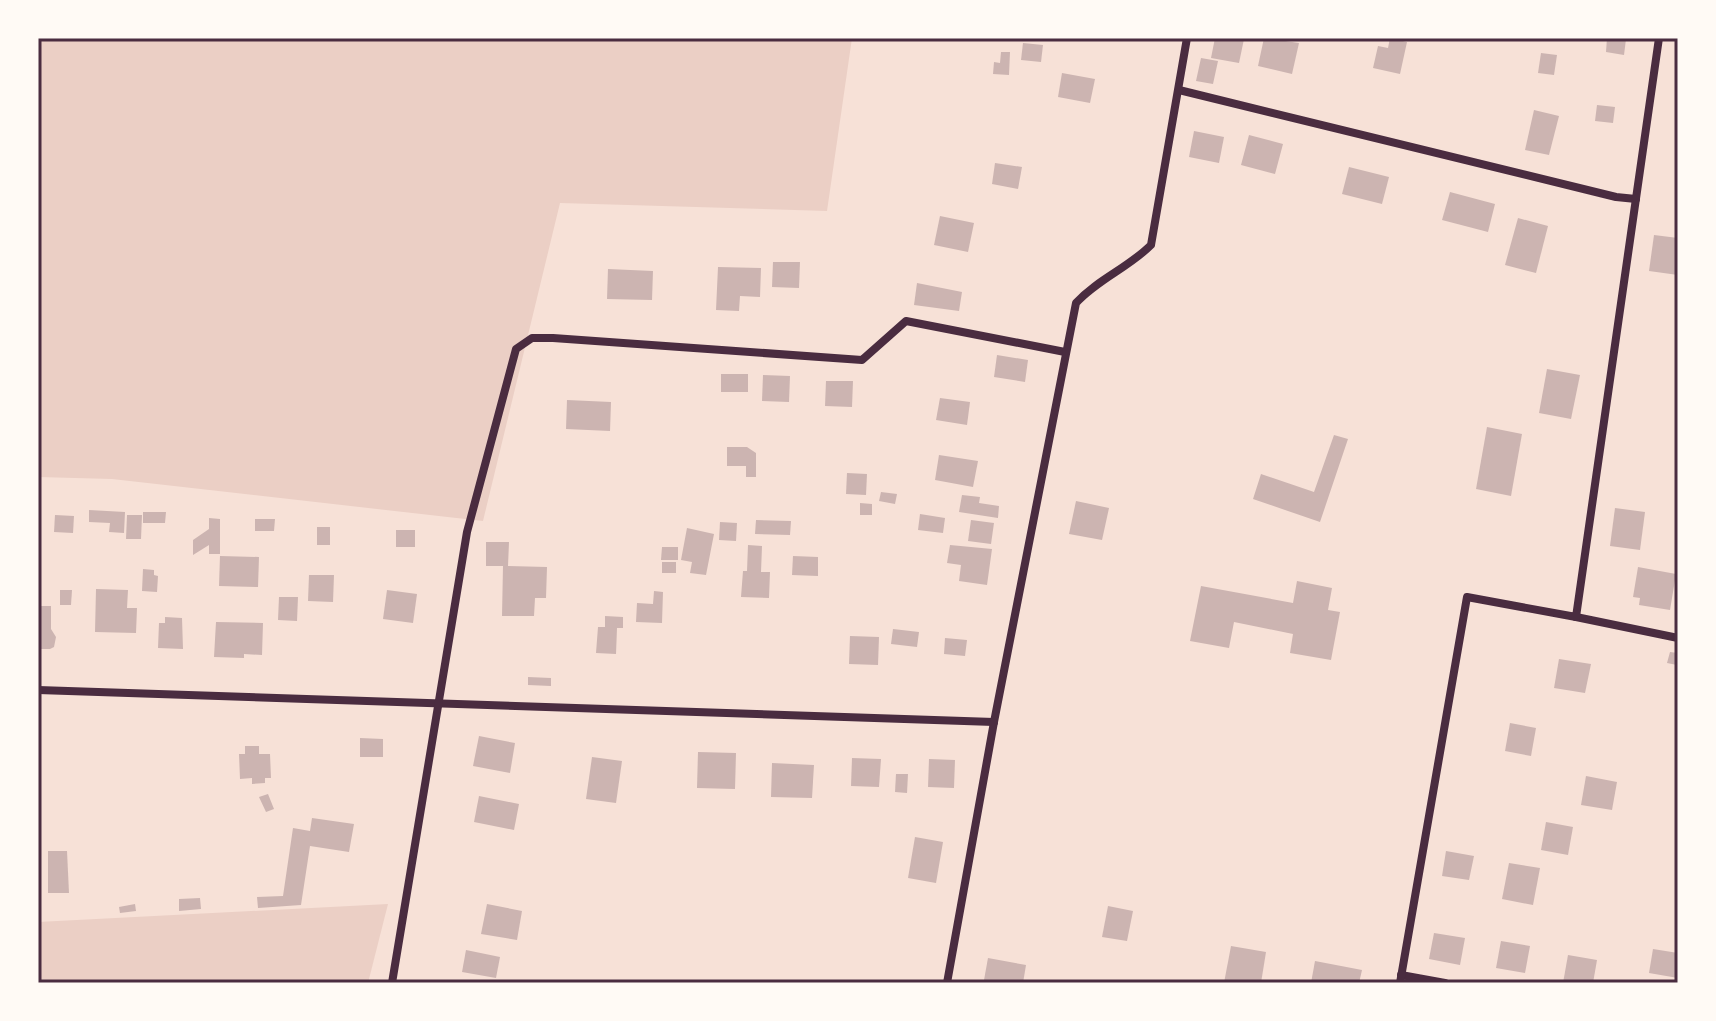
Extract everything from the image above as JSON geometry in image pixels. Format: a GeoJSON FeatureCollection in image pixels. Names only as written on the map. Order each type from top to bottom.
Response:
{"type":"FeatureCollection","features":[{"type":"Feature","properties":{"kind":"street"},"geometry":{"type":"LineString","coordinates":[[947,983],[994,722],[1076,303],[1093,285],[1137,258],[1151,245],[1187,38]]}},
{"type":"Feature","properties":{"kind":"street"},"geometry":{"type":"LineString","coordinates":[[1576,617],[1659,38]]}},
{"type":"Feature","properties":{"kind":"street"},"geometry":{"type":"LineString","coordinates":[[1179,90],[1616,197],[1636,199]]}},
{"type":"Feature","properties":{"kind":"street"},"geometry":{"type":"LineString","coordinates":[[392,983],[467,532],[516,349],[532,338],[569,339],[862,360],[906,321],[1065,352]]}},
{"type":"Feature","properties":{"kind":"street"},"geometry":{"type":"LineString","coordinates":[[1445,983],[1401,979],[1467,597],[1678,638]]}},
{"type":"Feature","properties":{"kind":"street"},"geometry":{"type":"LineString","coordinates":[[38,690],[994,722]]}},
{"type":"Feature","properties":{"kind":"shaded area"},"geometry":{"type":"Polygon","coordinates":[[[38,38],[852,38],[827,211],[560,203],[483,521],[112,479],[38,477],[38,38]]]}},
{"type":"Feature","properties":{"kind":"shaded area"},"geometry":{"type":"Polygon","coordinates":[[[388,904],[368,983],[38,983],[38,922],[388,904]]]}},
{"type":"Feature","properties":{"kind":"building"},"geometry":{"type":"Polygon","coordinates":[[[1215,38],[1244,39],[1239,63],[1211,58],[1215,38]]]}},
{"type":"Feature","properties":{"kind":"building"},"geometry":{"type":"Polygon","coordinates":[[[1264,38],[1299,43],[1292,74],[1258,66],[1264,38]]]}},
{"type":"Feature","properties":{"kind":"building"},"geometry":{"type":"Polygon","coordinates":[[[1390,38],[1407,42],[1400,74],[1373,68],[1378,46],[1388,48],[1390,38]]]}},
{"type":"Feature","properties":{"kind":"building"},"geometry":{"type":"Polygon","coordinates":[[[1607,38],[1626,39],[1624,55],[1606,52],[1607,38]]]}},
{"type":"Feature","properties":{"kind":"building"},"geometry":{"type":"Polygon","coordinates":[[[1023,43],[1043,45],[1041,62],[1021,60],[1023,43]]]}},
{"type":"Feature","properties":{"kind":"building"},"geometry":{"type":"Polygon","coordinates":[[[1001,52],[1010,52],[1009,75],[993,74],[994,62],[1000,63],[1001,52]]]}},
{"type":"Feature","properties":{"kind":"building"},"geometry":{"type":"Polygon","coordinates":[[[1541,53],[1557,55],[1554,75],[1538,73],[1541,53]]]}},
{"type":"Feature","properties":{"kind":"building"},"geometry":{"type":"Polygon","coordinates":[[[1201,58],[1218,61],[1213,84],[1196,81],[1201,58]]]}},
{"type":"Feature","properties":{"kind":"building"},"geometry":{"type":"Polygon","coordinates":[[[1062,73],[1095,79],[1090,103],[1058,97],[1062,73]]]}},
{"type":"Feature","properties":{"kind":"building"},"geometry":{"type":"Polygon","coordinates":[[[1597,105],[1615,107],[1613,123],[1595,121],[1597,105]]]}},
{"type":"Feature","properties":{"kind":"building"},"geometry":{"type":"Polygon","coordinates":[[[1534,110],[1559,116],[1549,155],[1525,150],[1534,110]]]}},
{"type":"Feature","properties":{"kind":"building"},"geometry":{"type":"Polygon","coordinates":[[[1194,131],[1224,137],[1219,163],[1189,157],[1194,131]]]}},
{"type":"Feature","properties":{"kind":"building"},"geometry":{"type":"Polygon","coordinates":[[[1249,135],[1283,144],[1275,174],[1241,165],[1249,135]]]}},
{"type":"Feature","properties":{"kind":"building"},"geometry":{"type":"Polygon","coordinates":[[[995,163],[1022,167],[1018,189],[992,184],[995,163]]]}},
{"type":"Feature","properties":{"kind":"building"},"geometry":{"type":"Polygon","coordinates":[[[1349,167],[1389,177],[1382,204],[1342,194],[1349,167]]]}},
{"type":"Feature","properties":{"kind":"building"},"geometry":{"type":"Polygon","coordinates":[[[1450,192],[1495,204],[1488,232],[1442,220],[1450,192]]]}},
{"type":"Feature","properties":{"kind":"building"},"geometry":{"type":"Polygon","coordinates":[[[940,216],[974,223],[968,252],[934,245],[940,216]]]}},
{"type":"Feature","properties":{"kind":"building"},"geometry":{"type":"Polygon","coordinates":[[[1518,218],[1548,226],[1536,273],[1505,265],[1518,218]]]}},
{"type":"Feature","properties":{"kind":"building"},"geometry":{"type":"Polygon","coordinates":[[[1654,235],[1678,238],[1678,275],[1649,271],[1654,235]]]}},
{"type":"Feature","properties":{"kind":"building"},"geometry":{"type":"Polygon","coordinates":[[[773,262],[800,262],[799,288],[772,287],[773,262]]]}},
{"type":"Feature","properties":{"kind":"building"},"geometry":{"type":"Polygon","coordinates":[[[718,267],[761,268],[760,297],[740,296],[739,311],[716,310],[718,267]]]}},
{"type":"Feature","properties":{"kind":"building"},"geometry":{"type":"Polygon","coordinates":[[[608,269],[653,271],[652,300],[607,299],[608,269]]]}},
{"type":"Feature","properties":{"kind":"building"},"geometry":{"type":"Polygon","coordinates":[[[917,283],[962,292],[959,311],[914,305],[917,283]]]}},
{"type":"Feature","properties":{"kind":"building"},"geometry":{"type":"Polygon","coordinates":[[[997,355],[1028,360],[1025,382],[994,377],[997,355]]]}},
{"type":"Feature","properties":{"kind":"building"},"geometry":{"type":"Polygon","coordinates":[[[1547,369],[1580,375],[1571,419],[1539,413],[1547,369]]]}},
{"type":"Feature","properties":{"kind":"building"},"geometry":{"type":"Polygon","coordinates":[[[721,374],[748,374],[748,392],[721,392],[721,374]]]}},
{"type":"Feature","properties":{"kind":"building"},"geometry":{"type":"Polygon","coordinates":[[[763,375],[790,376],[789,402],[762,401],[763,375]]]}},
{"type":"Feature","properties":{"kind":"building"},"geometry":{"type":"Polygon","coordinates":[[[826,381],[853,381],[852,407],[825,406],[826,381]]]}},
{"type":"Feature","properties":{"kind":"building"},"geometry":{"type":"Polygon","coordinates":[[[940,398],[970,402],[967,425],[936,420],[940,398]]]}},
{"type":"Feature","properties":{"kind":"building"},"geometry":{"type":"Polygon","coordinates":[[[567,400],[611,402],[610,431],[566,429],[567,400]]]}},
{"type":"Feature","properties":{"kind":"building"},"geometry":{"type":"Polygon","coordinates":[[[1487,427],[1522,434],[1511,496],[1476,489],[1487,427]]]}},
{"type":"Feature","properties":{"kind":"building"},"geometry":{"type":"Polygon","coordinates":[[[1334,435],[1348,439],[1320,522],[1253,499],[1261,474],[1314,492],[1334,435]]]}},
{"type":"Feature","properties":{"kind":"building"},"geometry":{"type":"Polygon","coordinates":[[[727,447],[747,447],[756,453],[756,477],[746,477],[746,466],[727,466],[727,447]]]}},
{"type":"Feature","properties":{"kind":"building"},"geometry":{"type":"Polygon","coordinates":[[[939,455],[978,461],[973,487],[935,480],[939,455]]]}},
{"type":"Feature","properties":{"kind":"building"},"geometry":{"type":"Polygon","coordinates":[[[847,473],[867,474],[866,495],[846,494],[847,473]]]}},
{"type":"Feature","properties":{"kind":"building"},"geometry":{"type":"Polygon","coordinates":[[[881,492],[897,494],[895,504],[879,501],[881,492]]]}},
{"type":"Feature","properties":{"kind":"building"},"geometry":{"type":"Polygon","coordinates":[[[962,495],[980,497],[979,503],[999,506],[998,518],[959,512],[962,495]]]}},
{"type":"Feature","properties":{"kind":"building"},"geometry":{"type":"Polygon","coordinates":[[[1076,501],[1109,508],[1102,540],[1069,534],[1076,501]]]}},
{"type":"Feature","properties":{"kind":"building"},"geometry":{"type":"Polygon","coordinates":[[[860,503],[872,504],[872,515],[860,515],[860,503]]]}},
{"type":"Feature","properties":{"kind":"building"},"geometry":{"type":"Polygon","coordinates":[[[1615,508],[1645,512],[1640,550],[1610,546],[1615,508]]]}},
{"type":"Feature","properties":{"kind":"building"},"geometry":{"type":"Polygon","coordinates":[[[89,510],[125,512],[124,533],[109,532],[110,523],[89,522],[89,510]]]}},
{"type":"Feature","properties":{"kind":"building"},"geometry":{"type":"Polygon","coordinates":[[[143,512],[166,512],[165,523],[143,523],[143,512]]]}},
{"type":"Feature","properties":{"kind":"building"},"geometry":{"type":"Polygon","coordinates":[[[920,514],[945,518],[943,533],[918,530],[920,514]]]}},
{"type":"Feature","properties":{"kind":"building"},"geometry":{"type":"Polygon","coordinates":[[[55,515],[74,516],[73,533],[54,532],[55,515]]]}},
{"type":"Feature","properties":{"kind":"building"},"geometry":{"type":"Polygon","coordinates":[[[127,515],[142,515],[141,539],[126,539],[127,515]]]}},
{"type":"Feature","properties":{"kind":"building"},"geometry":{"type":"Polygon","coordinates":[[[209,518],[220,519],[220,554],[209,554],[209,545],[193,555],[193,540],[209,529],[209,518]]]}},
{"type":"Feature","properties":{"kind":"building"},"geometry":{"type":"Polygon","coordinates":[[[255,519],[275,519],[274,531],[255,531],[255,519]]]}},
{"type":"Feature","properties":{"kind":"building"},"geometry":{"type":"Polygon","coordinates":[[[756,520],[791,521],[790,535],[755,534],[756,520]]]}},
{"type":"Feature","properties":{"kind":"building"},"geometry":{"type":"Polygon","coordinates":[[[971,520],[994,523],[991,544],[968,541],[971,520]]]}},
{"type":"Feature","properties":{"kind":"building"},"geometry":{"type":"Polygon","coordinates":[[[720,522],[737,523],[736,541],[719,540],[720,522]]]}},
{"type":"Feature","properties":{"kind":"building"},"geometry":{"type":"Polygon","coordinates":[[[317,527],[330,527],[330,545],[317,545],[317,527]]]}},
{"type":"Feature","properties":{"kind":"building"},"geometry":{"type":"Polygon","coordinates":[[[687,528],[714,534],[706,575],[690,573],[692,562],[681,560],[687,528]]]}},
{"type":"Feature","properties":{"kind":"building"},"geometry":{"type":"Polygon","coordinates":[[[396,530],[415,530],[415,547],[396,547],[396,530]]]}},
{"type":"Feature","properties":{"kind":"building"},"geometry":{"type":"Polygon","coordinates":[[[486,542],[509,542],[508,566],[547,567],[546,598],[535,598],[534,616],[502,616],[503,566],[486,566],[486,542]]]}},
{"type":"Feature","properties":{"kind":"building"},"geometry":{"type":"Polygon","coordinates":[[[748,545],[762,546],[761,572],[770,572],[769,598],[741,597],[743,571],[747,571],[748,545]]]}},
{"type":"Feature","properties":{"kind":"building"},"geometry":{"type":"Polygon","coordinates":[[[950,545],[992,549],[987,585],[959,581],[961,565],[947,563],[950,545]]]}},
{"type":"Feature","properties":{"kind":"building"},"geometry":{"type":"Polygon","coordinates":[[[662,547],[678,547],[678,560],[661,560],[662,547]]]}},
{"type":"Feature","properties":{"kind":"building"},"geometry":{"type":"Polygon","coordinates":[[[220,556],[259,557],[258,587],[219,586],[220,556]]]}},
{"type":"Feature","properties":{"kind":"building"},"geometry":{"type":"Polygon","coordinates":[[[793,556],[818,557],[818,576],[792,575],[793,556]]]}},
{"type":"Feature","properties":{"kind":"building"},"geometry":{"type":"Polygon","coordinates":[[[662,562],[676,562],[676,573],[662,573],[662,562]]]}},
{"type":"Feature","properties":{"kind":"building"},"geometry":{"type":"Polygon","coordinates":[[[1638,567],[1676,574],[1670,610],[1639,605],[1640,598],[1633,597],[1638,567]]]}},
{"type":"Feature","properties":{"kind":"building"},"geometry":{"type":"Polygon","coordinates":[[[143,569],[154,570],[154,575],[158,576],[157,592],[142,591],[143,569]]]}},
{"type":"Feature","properties":{"kind":"building"},"geometry":{"type":"Polygon","coordinates":[[[309,575],[334,575],[333,602],[308,601],[309,575]]]}},
{"type":"Feature","properties":{"kind":"building"},"geometry":{"type":"Polygon","coordinates":[[[1297,581],[1332,588],[1328,610],[1340,612],[1331,660],[1290,653],[1293,634],[1234,622],[1229,648],[1190,641],[1201,586],[1293,603],[1297,581]]]}},
{"type":"Feature","properties":{"kind":"building"},"geometry":{"type":"Polygon","coordinates":[[[96,589],[128,590],[127,608],[137,608],[136,633],[95,632],[96,589]]]}},
{"type":"Feature","properties":{"kind":"building"},"geometry":{"type":"Polygon","coordinates":[[[60,590],[72,590],[71,605],[60,605],[60,590]]]}},
{"type":"Feature","properties":{"kind":"building"},"geometry":{"type":"Polygon","coordinates":[[[387,590],[417,594],[413,623],[383,619],[387,590]]]}},
{"type":"Feature","properties":{"kind":"building"},"geometry":{"type":"Polygon","coordinates":[[[654,591],[663,592],[662,623],[636,622],[637,603],[653,604],[654,591]]]}},
{"type":"Feature","properties":{"kind":"building"},"geometry":{"type":"Polygon","coordinates":[[[279,597],[298,597],[297,621],[278,620],[279,597]]]}},
{"type":"Feature","properties":{"kind":"building"},"geometry":{"type":"Polygon","coordinates":[[[38,606],[51,606],[51,629],[56,637],[54,647],[50,649],[38,649],[38,606]]]}},
{"type":"Feature","properties":{"kind":"building"},"geometry":{"type":"Polygon","coordinates":[[[605,616],[623,617],[623,628],[617,628],[616,654],[596,653],[598,627],[605,627],[605,616]]]}},
{"type":"Feature","properties":{"kind":"building"},"geometry":{"type":"Polygon","coordinates":[[[165,617],[182,618],[183,649],[158,648],[159,623],[165,623],[165,617]]]}},
{"type":"Feature","properties":{"kind":"building"},"geometry":{"type":"Polygon","coordinates":[[[216,622],[263,623],[262,655],[214,657],[216,622]]]}},
{"type":"Feature","properties":{"kind":"building"},"geometry":{"type":"Polygon","coordinates":[[[893,629],[919,632],[917,647],[891,644],[893,629]]]}},
{"type":"Feature","properties":{"kind":"building"},"geometry":{"type":"Polygon","coordinates":[[[850,636],[879,637],[878,665],[849,664],[850,636]]]}},
{"type":"Feature","properties":{"kind":"building"},"geometry":{"type":"Polygon","coordinates":[[[945,638],[967,640],[965,656],[944,654],[945,638]]]}},
{"type":"Feature","properties":{"kind":"building"},"geometry":{"type":"Polygon","coordinates":[[[1670,652],[1678,653],[1677,665],[1667,663],[1670,652]]]}},
{"type":"Feature","properties":{"kind":"building"},"geometry":{"type":"Polygon","coordinates":[[[1559,659],[1591,664],[1585,693],[1554,688],[1559,659]]]}},
{"type":"Feature","properties":{"kind":"building"},"geometry":{"type":"Polygon","coordinates":[[[528,677],[551,678],[551,686],[528,685],[528,677]]]}},
{"type":"Feature","properties":{"kind":"building"},"geometry":{"type":"Polygon","coordinates":[[[1510,723],[1536,728],[1531,756],[1505,751],[1510,723]]]}},
{"type":"Feature","properties":{"kind":"building"},"geometry":{"type":"Polygon","coordinates":[[[479,736],[515,743],[510,773],[473,766],[479,736]]]}},
{"type":"Feature","properties":{"kind":"building"},"geometry":{"type":"Polygon","coordinates":[[[360,738],[383,739],[383,757],[360,757],[360,738]]]}},
{"type":"Feature","properties":{"kind":"building"},"geometry":{"type":"Polygon","coordinates":[[[245,746],[259,746],[259,754],[270,754],[271,778],[265,778],[265,783],[252,784],[252,778],[240,779],[239,754],[245,754],[245,746]]]}},
{"type":"Feature","properties":{"kind":"building"},"geometry":{"type":"Polygon","coordinates":[[[698,752],[736,753],[735,789],[697,788],[698,752]]]}},
{"type":"Feature","properties":{"kind":"building"},"geometry":{"type":"Polygon","coordinates":[[[592,757],[622,761],[616,803],[586,799],[592,757]]]}},
{"type":"Feature","properties":{"kind":"building"},"geometry":{"type":"Polygon","coordinates":[[[852,758],[881,759],[879,787],[851,786],[852,758]]]}},
{"type":"Feature","properties":{"kind":"building"},"geometry":{"type":"Polygon","coordinates":[[[929,759],[955,760],[954,788],[928,787],[929,759]]]}},
{"type":"Feature","properties":{"kind":"building"},"geometry":{"type":"Polygon","coordinates":[[[772,763],[814,765],[812,798],[771,797],[772,763]]]}},
{"type":"Feature","properties":{"kind":"building"},"geometry":{"type":"Polygon","coordinates":[[[896,774],[908,774],[907,793],[895,792],[896,774]]]}},
{"type":"Feature","properties":{"kind":"building"},"geometry":{"type":"Polygon","coordinates":[[[1586,776],[1617,782],[1612,810],[1581,805],[1586,776]]]}},
{"type":"Feature","properties":{"kind":"building"},"geometry":{"type":"Polygon","coordinates":[[[268,794],[274,809],[266,812],[259,797],[268,794]]]}},
{"type":"Feature","properties":{"kind":"building"},"geometry":{"type":"Polygon","coordinates":[[[479,796],[519,804],[514,830],[474,822],[479,796]]]}},
{"type":"Feature","properties":{"kind":"building"},"geometry":{"type":"Polygon","coordinates":[[[312,818],[354,824],[349,852],[310,846],[301,905],[258,908],[257,897],[283,896],[293,828],[310,831],[312,818]]]}},
{"type":"Feature","properties":{"kind":"building"},"geometry":{"type":"Polygon","coordinates":[[[1546,822],[1573,827],[1568,855],[1541,850],[1546,822]]]}},
{"type":"Feature","properties":{"kind":"building"},"geometry":{"type":"Polygon","coordinates":[[[915,837],[943,842],[936,883],[908,878],[915,837]]]}},
{"type":"Feature","properties":{"kind":"building"},"geometry":{"type":"Polygon","coordinates":[[[48,851],[67,851],[69,893],[48,893],[48,851]]]}},
{"type":"Feature","properties":{"kind":"building"},"geometry":{"type":"Polygon","coordinates":[[[1446,851],[1474,856],[1469,880],[1442,876],[1446,851]]]}},
{"type":"Feature","properties":{"kind":"building"},"geometry":{"type":"Polygon","coordinates":[[[1509,863],[1540,868],[1533,905],[1502,899],[1509,863]]]}},
{"type":"Feature","properties":{"kind":"building"},"geometry":{"type":"Polygon","coordinates":[[[200,898],[201,909],[179,911],[179,899],[200,898]]]}},
{"type":"Feature","properties":{"kind":"building"},"geometry":{"type":"Polygon","coordinates":[[[135,904],[136,911],[120,913],[119,907],[135,904]]]}},
{"type":"Feature","properties":{"kind":"building"},"geometry":{"type":"Polygon","coordinates":[[[487,904],[522,911],[517,940],[481,934],[487,904]]]}},
{"type":"Feature","properties":{"kind":"building"},"geometry":{"type":"Polygon","coordinates":[[[1108,906],[1133,911],[1127,941],[1102,937],[1108,906]]]}},
{"type":"Feature","properties":{"kind":"building"},"geometry":{"type":"Polygon","coordinates":[[[1434,933],[1465,938],[1460,965],[1429,959],[1434,933]]]}},
{"type":"Feature","properties":{"kind":"building"},"geometry":{"type":"Polygon","coordinates":[[[1501,941],[1530,946],[1525,973],[1496,968],[1501,941]]]}},
{"type":"Feature","properties":{"kind":"building"},"geometry":{"type":"Polygon","coordinates":[[[1231,946],[1266,952],[1261,983],[1224,983],[1231,946]]]}},
{"type":"Feature","properties":{"kind":"building"},"geometry":{"type":"Polygon","coordinates":[[[1653,949],[1678,953],[1678,978],[1649,973],[1653,949]]]}},
{"type":"Feature","properties":{"kind":"building"},"geometry":{"type":"Polygon","coordinates":[[[466,950],[500,957],[496,978],[462,972],[466,950]]]}},
{"type":"Feature","properties":{"kind":"building"},"geometry":{"type":"Polygon","coordinates":[[[1568,955],[1597,960],[1593,983],[1563,983],[1568,955]]]}},
{"type":"Feature","properties":{"kind":"building"},"geometry":{"type":"Polygon","coordinates":[[[988,958],[1026,965],[1023,983],[984,980],[988,958]]]}},
{"type":"Feature","properties":{"kind":"building"},"geometry":{"type":"Polygon","coordinates":[[[1315,961],[1362,970],[1359,983],[1311,983],[1315,961]]]}}]}
